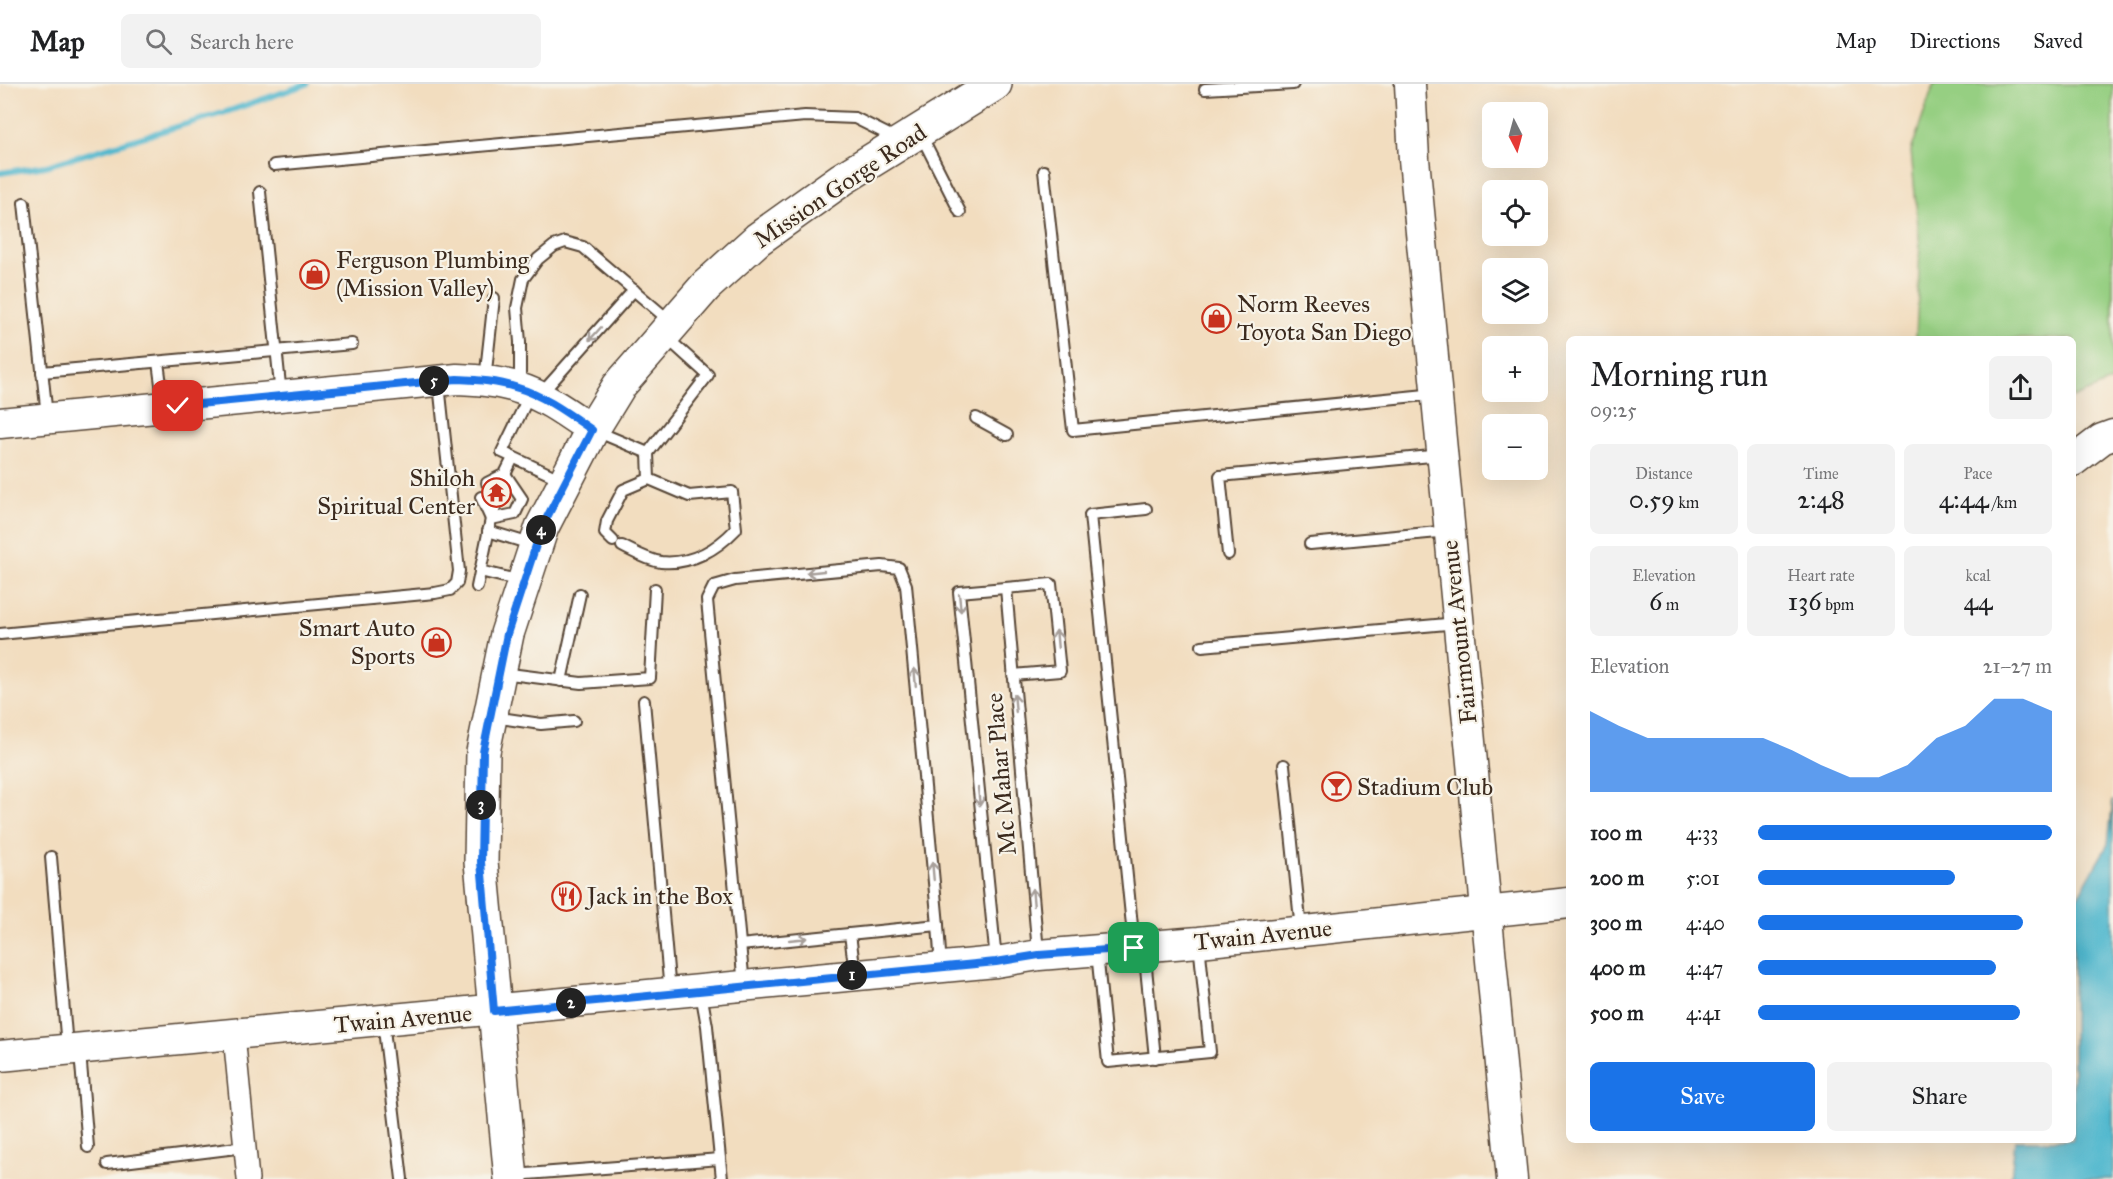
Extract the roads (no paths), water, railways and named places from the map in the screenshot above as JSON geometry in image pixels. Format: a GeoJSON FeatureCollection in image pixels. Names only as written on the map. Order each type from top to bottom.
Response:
{"type":"FeatureCollection","features":[{"type":"Feature","properties":{"kind":"main road","name":"Mission Gorge Road"},"geometry":{"type":"LineString","coordinates":[[510,1177],[481,862],[483,752],[507,634],[542,527],[592,430],[619,386],[706,286],[758,239],[842,179],[995,84]]}},
{"type":"Feature","properties":{"kind":"street","name":"Fairmount Avenue"},"geometry":{"type":"LineString","coordinates":[[1410,84],[1414,159],[1512,1179]]}},
{"type":"Feature","properties":{"kind":"street"},"geometry":{"type":"LineString","coordinates":[[0,423],[457,379],[485,380],[529,393],[592,430]]}},
{"type":"Feature","properties":{"kind":"street"},"geometry":{"type":"LineString","coordinates":[[2076,459],[2102,439],[2113,435]]}},
{"type":"Feature","properties":{"kind":"street","name":"Twain Avenue"},"geometry":{"type":"LineString","coordinates":[[0,1056],[494,1011],[996,962],[1039,955],[1199,942],[1566,903]]}},
{"type":"Feature","properties":{"kind":"street"},"geometry":{"type":"LineString","coordinates":[[234,1035],[249,1179]]}},
{"type":"Feature","properties":{"kind":"lane"},"geometry":{"type":"LineString","coordinates":[[1205,89],[1293,84]]}},
{"type":"Feature","properties":{"kind":"lane"},"geometry":{"type":"LineString","coordinates":[[274,165],[805,116],[855,118],[910,136],[960,212]]}},
{"type":"Feature","properties":{"kind":"lane"},"geometry":{"type":"LineString","coordinates":[[1044,171],[1073,430],[1437,394]]}},
{"type":"Feature","properties":{"kind":"lane"},"geometry":{"type":"LineString","coordinates":[[260,192],[281,396]]}},
{"type":"Feature","properties":{"kind":"lane"},"geometry":{"type":"LineString","coordinates":[[24,203],[48,419]]}},
{"type":"Feature","properties":{"kind":"lane"},"geometry":{"type":"LineString","coordinates":[[529,393],[517,308],[523,279],[537,259],[554,246],[565,242],[584,247],[634,290],[708,375],[648,453],[649,479]]}},
{"type":"Feature","properties":{"kind":"lane"},"geometry":{"type":"LineString","coordinates":[[565,481],[502,452],[529,393],[634,290]]}},
{"type":"Feature","properties":{"kind":"lane"},"geometry":{"type":"LineString","coordinates":[[485,380],[494,298]]}},
{"type":"Feature","properties":{"kind":"lane"},"geometry":{"type":"LineString","coordinates":[[42,372],[352,344]]}},
{"type":"Feature","properties":{"kind":"lane"},"geometry":{"type":"LineString","coordinates":[[158,362],[164,407]]}},
{"type":"Feature","properties":{"kind":"lane"},"geometry":{"type":"LineString","coordinates":[[0,634],[450,590],[457,583],[459,571],[438,381]]}},
{"type":"Feature","properties":{"kind":"lane"},"geometry":{"type":"LineString","coordinates":[[976,418],[1007,435]]}},
{"type":"Feature","properties":{"kind":"lane"},"geometry":{"type":"LineString","coordinates":[[592,430],[648,453]]}},
{"type":"Feature","properties":{"kind":"lane"},"geometry":{"type":"LineString","coordinates":[[1228,555],[1220,476],[1442,454]]}},
{"type":"Feature","properties":{"kind":"lane"},"geometry":{"type":"LineString","coordinates":[[503,490],[505,474],[513,458]]}},
{"type":"Feature","properties":{"kind":"lane"},"geometry":{"type":"LineString","coordinates":[[487,483],[505,474]]}},
{"type":"Feature","properties":{"kind":"lane"},"geometry":{"type":"LineString","coordinates":[[491,519],[515,514],[522,499],[505,474]]}},
{"type":"Feature","properties":{"kind":"lane"},"geometry":{"type":"LineString","coordinates":[[649,479],[688,496],[732,492],[736,529],[718,546],[696,558],[681,561],[662,562],[648,559],[617,544],[605,532],[607,521],[623,490],[649,479]]}},
{"type":"Feature","properties":{"kind":"lane"},"geometry":{"type":"LineString","coordinates":[[481,497],[491,519]]}},
{"type":"Feature","properties":{"kind":"lane"},"geometry":{"type":"LineString","coordinates":[[477,587],[488,531],[496,505]]}},
{"type":"Feature","properties":{"kind":"lane"},"geometry":{"type":"LineString","coordinates":[[1146,509],[1090,515],[1139,947],[1155,1058]]}},
{"type":"Feature","properties":{"kind":"lane"},"geometry":{"type":"LineString","coordinates":[[488,531],[536,545]]}},
{"type":"Feature","properties":{"kind":"lane"},"geometry":{"type":"LineString","coordinates":[[1310,544],[1450,531]]}},
{"type":"Feature","properties":{"kind":"lane"},"geometry":{"type":"LineString","coordinates":[[744,985],[707,600],[714,586],[735,580],[870,567],[899,568],[906,585],[941,967]]}},
{"type":"Feature","properties":{"kind":"lane"},"geometry":{"type":"LineString","coordinates":[[480,571],[524,582]]}},
{"type":"Feature","properties":{"kind":"lane"},"geometry":{"type":"LineString","coordinates":[[996,962],[959,592],[1052,584],[1060,671],[1013,675]]}},
{"type":"Feature","properties":{"kind":"lane","name":"Mc Mahar Place"},"geometry":{"type":"LineString","coordinates":[[1006,588],[1039,955]]}},
{"type":"Feature","properties":{"kind":"lane"},"geometry":{"type":"LineString","coordinates":[[499,672],[580,683],[650,678],[655,589]]}},
{"type":"Feature","properties":{"kind":"lane"},"geometry":{"type":"LineString","coordinates":[[561,681],[580,594]]}},
{"type":"Feature","properties":{"kind":"lane"},"geometry":{"type":"LineString","coordinates":[[1202,646],[1458,623]]}},
{"type":"Feature","properties":{"kind":"lane"},"geometry":{"type":"LineString","coordinates":[[644,701],[670,993]]}},
{"type":"Feature","properties":{"kind":"lane"},"geometry":{"type":"LineString","coordinates":[[490,716],[541,724],[574,721]]}},
{"type":"Feature","properties":{"kind":"lane"},"geometry":{"type":"LineString","coordinates":[[1284,765],[1301,931]]}},
{"type":"Feature","properties":{"kind":"lane"},"geometry":{"type":"LineString","coordinates":[[51,857],[88,1147]]}},
{"type":"Feature","properties":{"kind":"lane"},"geometry":{"type":"LineString","coordinates":[[740,945],[938,925]]}},
{"type":"Feature","properties":{"kind":"lane"},"geometry":{"type":"LineString","coordinates":[[850,934],[855,975]]}},
{"type":"Feature","properties":{"kind":"lane"},"geometry":{"type":"LineString","coordinates":[[1096,952],[1108,1062],[1155,1058],[1210,1052],[1199,942]]}},
{"type":"Feature","properties":{"kind":"lane"},"geometry":{"type":"LineString","coordinates":[[701,989],[707,1026],[722,1179]]}},
{"type":"Feature","properties":{"kind":"lane"},"geometry":{"type":"LineString","coordinates":[[383,1021],[402,1179]]}},
{"type":"Feature","properties":{"kind":"lane"},"geometry":{"type":"LineString","coordinates":[[107,1164],[245,1147]]}},
{"type":"Feature","properties":{"kind":"lane"},"geometry":{"type":"LineString","coordinates":[[510,1177],[720,1159]]}},
{"type":"Feature","properties":{"kind":"water"},"geometry":{"type":"Polygon","coordinates":[[[2113,800],[2113,1179],[2011,1179],[2015,1143],[2076,1143],[2076,900],[2108,844],[2113,800]]]}},
{"type":"Feature","properties":{"kind":"waterway"},"geometry":{"type":"LineString","coordinates":[[0,173],[46,166],[226,112],[307,84]]}},
{"type":"Feature","properties":{"kind":"place","name":"Ferguson Plumbing (Mission Valley)"},"geometry":{"type":"Point","coordinates":[315,274]}},
{"type":"Feature","properties":{"kind":"place","name":"Norm Reeves Toyota San Diego"},"geometry":{"type":"Point","coordinates":[1216,318]}},
{"type":"Feature","properties":{"kind":"place","name":"Shiloh Spiritual Center"},"geometry":{"type":"Point","coordinates":[496,492]}},
{"type":"Feature","properties":{"kind":"place","name":"Smart Auto Sports"},"geometry":{"type":"Point","coordinates":[436,642]}},
{"type":"Feature","properties":{"kind":"place","name":"Stadium Club"},"geometry":{"type":"Point","coordinates":[1336,787]}},
{"type":"Feature","properties":{"kind":"place","name":"Jack in the Box"},"geometry":{"type":"Point","coordinates":[566,896]}}]}
